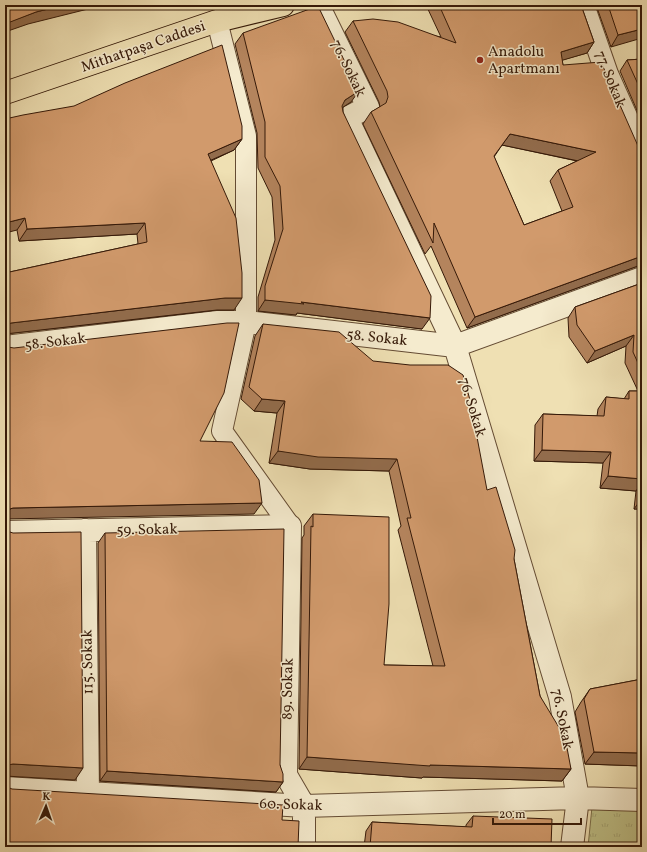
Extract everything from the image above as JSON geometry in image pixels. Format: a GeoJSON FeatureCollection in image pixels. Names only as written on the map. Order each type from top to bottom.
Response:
{"type":"FeatureCollection","features":[{"type":"Feature","properties":{"kind":"main road","name":"Mithatpaşa Caddesi"},"geometry":{"type":"LineString","coordinates":[[5,93],[217,21],[283,5]]}},
{"type":"Feature","properties":{"kind":"street","name":"76. Sokak"},"geometry":{"type":"LineString","coordinates":[[318,5],[368,107],[347,118],[455,346],[560,697],[578,798],[572,847]]}},
{"type":"Feature","properties":{"kind":"street","name":"77. Sokak"},"geometry":{"type":"LineString","coordinates":[[583,5],[607,74],[642,152]]}},
{"type":"Feature","properties":{"kind":"street"},"geometry":{"type":"LineString","coordinates":[[217,21],[246,136],[246,322],[222,432],[290,526]]}},
{"type":"Feature","properties":{"kind":"street","name":"58. Sokak"},"geometry":{"type":"LineString","coordinates":[[5,347],[218,322],[246,322],[455,346],[642,278]]}},
{"type":"Feature","properties":{"kind":"street","name":"59. Sokak"},"geometry":{"type":"LineString","coordinates":[[5,532],[290,526]]}},
{"type":"Feature","properties":{"kind":"street","name":"89. Sokak"},"geometry":{"type":"LineString","coordinates":[[290,526],[286,775],[304,806]]}},
{"type":"Feature","properties":{"kind":"street","name":"115. Sokak"},"geometry":{"type":"LineString","coordinates":[[85,530],[88,793]]}},
{"type":"Feature","properties":{"kind":"street","name":"60. Sokak"},"geometry":{"type":"LineString","coordinates":[[5,788],[304,806],[578,798],[642,800]]}},
{"type":"Feature","properties":{"kind":"street"},"geometry":{"type":"LineString","coordinates":[[304,806],[304,847]]}},
{"type":"Feature","properties":{"kind":"path"},"geometry":{"type":"LineString","coordinates":[[638,847],[642,840]]}},
{"type":"Feature","properties":{"kind":"green space"},"geometry":{"type":"Polygon","coordinates":[[[592,807],[642,810],[642,847],[588,847],[592,807]]]}},
{"type":"Feature","properties":{"kind":"building"},"geometry":{"type":"Polygon","coordinates":[[[5,5],[64,5],[36,12],[5,24],[5,5]]]}},
{"type":"Feature","properties":{"kind":"building"},"geometry":{"type":"Polygon","coordinates":[[[439,5],[581,5],[594,42],[561,52],[563,65],[601,62],[638,146],[642,150],[642,256],[475,317],[434,223],[433,243],[371,112],[386,103],[388,97],[387,91],[353,21],[373,19],[398,22],[456,43],[439,5]],[[510,134],[494,156],[524,225],[573,207],[558,170],[596,152],[510,134]]]}},
{"type":"Feature","properties":{"kind":"building"},"geometry":{"type":"Polygon","coordinates":[[[608,5],[642,5],[642,29],[618,35],[608,5]]]}},
{"type":"Feature","properties":{"kind":"building"},"geometry":{"type":"Polygon","coordinates":[[[318,6],[359,91],[345,100],[342,106],[343,112],[431,296],[430,318],[301,302],[304,304],[265,300],[265,286],[283,229],[280,186],[265,157],[265,122],[243,33],[318,6]]]}},
{"type":"Feature","properties":{"kind":"building"},"geometry":{"type":"Polygon","coordinates":[[[222,45],[242,126],[242,139],[208,154],[236,218],[242,273],[242,298],[225,298],[11,323],[5,326],[5,273],[147,242],[145,223],[27,229],[25,218],[5,223],[5,119],[74,106],[125,83],[222,45]]]}},
{"type":"Feature","properties":{"kind":"building"},"geometry":{"type":"Polygon","coordinates":[[[642,59],[642,93],[627,60],[642,59]]]}},
{"type":"Feature","properties":{"kind":"building"},"geometry":{"type":"Polygon","coordinates":[[[642,283],[642,372],[633,352],[634,335],[595,351],[577,325],[575,307],[642,283]]]}},
{"type":"Feature","properties":{"kind":"building"},"geometry":{"type":"Polygon","coordinates":[[[227,323],[239,323],[224,393],[200,441],[232,442],[259,480],[262,503],[13,508],[5,512],[5,345],[14,348],[227,323]]]}},
{"type":"Feature","properties":{"kind":"building"},"geometry":{"type":"Polygon","coordinates":[[[263,324],[339,332],[373,361],[410,365],[448,365],[463,375],[470,400],[487,490],[496,487],[515,550],[514,559],[540,696],[563,734],[564,732],[571,769],[430,766],[307,757],[311,526],[313,527],[313,514],[389,517],[389,604],[384,665],[445,666],[407,518],[411,518],[397,459],[318,457],[278,451],[285,401],[262,399],[249,387],[263,324]]]}},
{"type":"Feature","properties":{"kind":"building"},"geometry":{"type":"Polygon","coordinates":[[[629,391],[642,391],[642,479],[608,476],[611,452],[542,450],[543,414],[604,416],[606,397],[629,399],[629,391]]]}},
{"type":"Feature","properties":{"kind":"building"},"geometry":{"type":"Polygon","coordinates":[[[284,529],[280,765],[283,774],[283,782],[107,771],[105,533],[284,529]]]}},
{"type":"Feature","properties":{"kind":"building"},"geometry":{"type":"Polygon","coordinates":[[[5,530],[13,533],[81,532],[83,768],[13,764],[8,765],[5,768],[5,530]]]}},
{"type":"Feature","properties":{"kind":"building"},"geometry":{"type":"Polygon","coordinates":[[[642,679],[642,753],[594,752],[584,699],[590,689],[642,679]]]}},
{"type":"Feature","properties":{"kind":"building"},"geometry":{"type":"Polygon","coordinates":[[[5,786],[12,789],[283,805],[282,820],[299,821],[298,847],[5,847],[5,786]]]}},
{"type":"Feature","properties":{"kind":"building"},"geometry":{"type":"Polygon","coordinates":[[[473,816],[552,819],[551,847],[370,847],[372,822],[472,827],[473,816]]]}},
{"type":"Feature","properties":{"kind":"place","name":"Anadolu Apartmanı"},"geometry":{"type":"Point","coordinates":[480,60]}}]}
